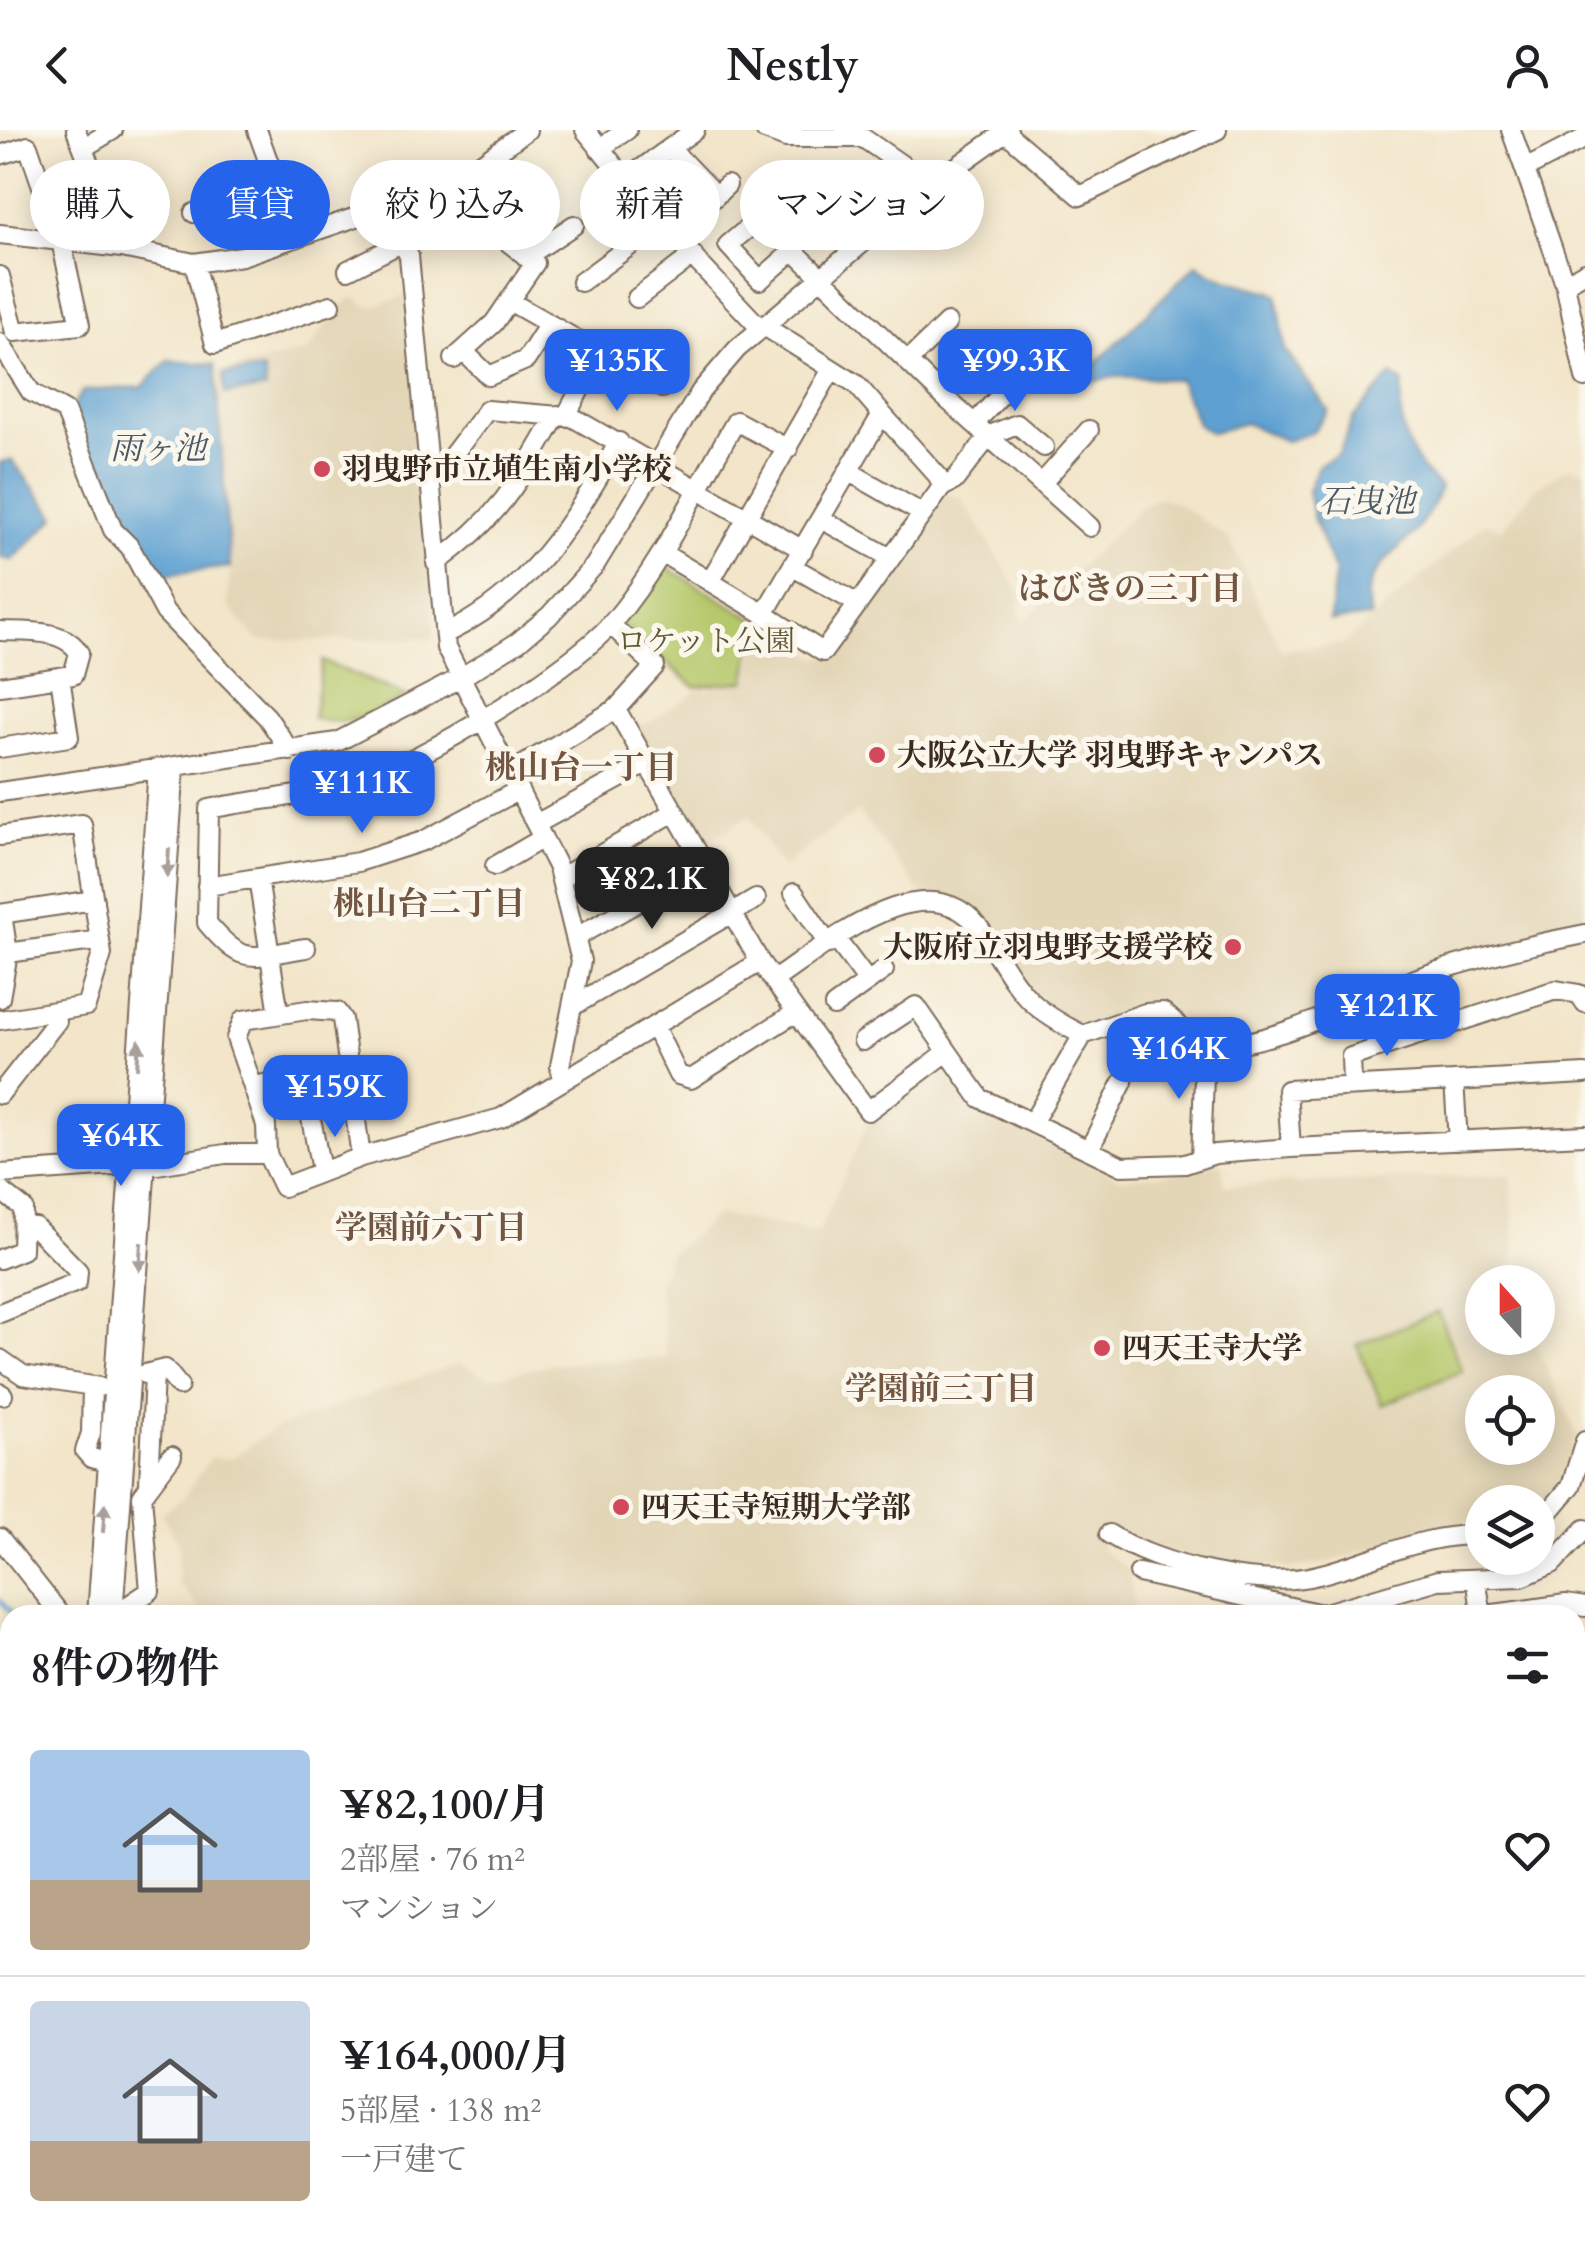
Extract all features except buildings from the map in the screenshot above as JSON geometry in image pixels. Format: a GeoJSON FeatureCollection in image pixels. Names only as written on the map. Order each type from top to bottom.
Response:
{"type":"FeatureCollection","features":[{"type":"Feature","properties":{"kind":"street"},"geometry":{"type":"LineString","coordinates":[[80,139],[113,130]]}},
{"type":"Feature","properties":{"kind":"street"},"geometry":{"type":"LineString","coordinates":[[257,130],[268,160]]}},
{"type":"Feature","properties":{"kind":"street"},"geometry":{"type":"LineString","coordinates":[[485,160],[527,130]]}},
{"type":"Feature","properties":{"kind":"street"},"geometry":{"type":"LineString","coordinates":[[585,130],[607,160]]}},
{"type":"Feature","properties":{"kind":"street"},"geometry":{"type":"LineString","coordinates":[[599,150],[627,130]]}},
{"type":"Feature","properties":{"kind":"street"},"geometry":{"type":"LineString","coordinates":[[654,159],[695,130]]}},
{"type":"Feature","properties":{"kind":"street"},"geometry":{"type":"LineString","coordinates":[[765,130],[786,138],[864,138],[895,160]]}},
{"type":"Feature","properties":{"kind":"street"},"geometry":{"type":"LineString","coordinates":[[965,160],[1005,131],[1080,196],[1217,130]]}},
{"type":"Feature","properties":{"kind":"street"},"geometry":{"type":"LineString","coordinates":[[1510,130],[1566,284],[1585,378]]}},
{"type":"Feature","properties":{"kind":"street"},"geometry":{"type":"LineString","coordinates":[[1524,169],[1585,138]]}},
{"type":"Feature","properties":{"kind":"street"},"geometry":{"type":"LineString","coordinates":[[0,156],[28,146],[33,160]]}},
{"type":"Feature","properties":{"kind":"street"},"geometry":{"type":"LineString","coordinates":[[670,148],[681,160]]}},
{"type":"Feature","properties":{"kind":"street"},"geometry":{"type":"LineString","coordinates":[[526,256],[574,224]]}},
{"type":"Feature","properties":{"kind":"street"},"geometry":{"type":"LineString","coordinates":[[0,235],[30,238]]}},
{"type":"Feature","properties":{"kind":"street"},"geometry":{"type":"LineString","coordinates":[[0,276],[15,332],[80,325],[63,250]]}},
{"type":"Feature","properties":{"kind":"street"},"geometry":{"type":"LineString","coordinates":[[132,250],[194,262],[259,250]]}},
{"type":"Feature","properties":{"kind":"street"},"geometry":{"type":"LineString","coordinates":[[348,270],[387,250]]}},
{"type":"Feature","properties":{"kind":"street"},"geometry":{"type":"LineString","coordinates":[[404,250],[412,274],[446,648],[562,877],[581,961],[560,1066],[562,1081]]}},
{"type":"Feature","properties":{"kind":"street"},"geometry":{"type":"LineString","coordinates":[[518,250],[534,264],[494,323],[458,355],[489,376],[526,360],[549,324]]}},
{"type":"Feature","properties":{"kind":"street"},"geometry":{"type":"LineString","coordinates":[[581,282],[624,250]]}},
{"type":"Feature","properties":{"kind":"street"},"geometry":{"type":"LineString","coordinates":[[688,250],[762,327],[856,384],[938,476],[942,487]]}},
{"type":"Feature","properties":{"kind":"street"},"geometry":{"type":"LineString","coordinates":[[0,792],[337,742],[366,730],[518,642],[576,588],[613,540],[719,368],[854,250]]}},
{"type":"Feature","properties":{"kind":"street"},"geometry":{"type":"LineString","coordinates":[[794,252],[942,394],[1090,527]]}},
{"type":"Feature","properties":{"kind":"street"},"geometry":{"type":"LineString","coordinates":[[637,298],[693,255]]}},
{"type":"Feature","properties":{"kind":"street"},"geometry":{"type":"LineString","coordinates":[[194,262],[215,344],[330,305]]}},
{"type":"Feature","properties":{"kind":"street"},"geometry":{"type":"LineString","coordinates":[[1566,284],[1585,272]]}},
{"type":"Feature","properties":{"kind":"street"},"geometry":{"type":"LineString","coordinates":[[509,301],[662,388]]}},
{"type":"Feature","properties":{"kind":"street"},"geometry":{"type":"LineString","coordinates":[[908,362],[947,323]]}},
{"type":"Feature","properties":{"kind":"street"},"geometry":{"type":"LineString","coordinates":[[0,342],[30,392],[65,411],[114,530],[130,547],[165,612],[267,717],[290,751]]}},
{"type":"Feature","properties":{"kind":"street"},"geometry":{"type":"LineString","coordinates":[[942,394],[987,347]]}},
{"type":"Feature","properties":{"kind":"street"},"geometry":{"type":"LineString","coordinates":[[436,564],[491,520],[512,494],[600,352]]}},
{"type":"Feature","properties":{"kind":"street"},"geometry":{"type":"LineString","coordinates":[[710,582],[832,369]]}},
{"type":"Feature","properties":{"kind":"street"},"geometry":{"type":"LineString","coordinates":[[974,423],[1020,374]]}},
{"type":"Feature","properties":{"kind":"street"},"geometry":{"type":"LineString","coordinates":[[429,478],[446,464],[488,410],[561,415],[619,442],[803,550]]}},
{"type":"Feature","properties":{"kind":"street"},"geometry":{"type":"LineString","coordinates":[[764,614],[882,414]]}},
{"type":"Feature","properties":{"kind":"street"},"geometry":{"type":"LineString","coordinates":[[306,948],[243,958],[230,951],[207,923],[209,809],[361,781],[482,717],[555,671],[610,624],[662,553],[736,421],[788,449]]}},
{"type":"Feature","properties":{"kind":"street"},"geometry":{"type":"LineString","coordinates":[[662,553],[823,652],[942,487],[954,481],[990,435],[1017,424],[1044,447]]}},
{"type":"Feature","properties":{"kind":"street"},"geometry":{"type":"LineString","coordinates":[[1042,483],[1089,430]]}},
{"type":"Feature","properties":{"kind":"street"},"geometry":{"type":"LineString","coordinates":[[445,634],[498,603],[543,561],[576,517],[619,442]]}},
{"type":"Feature","properties":{"kind":"street"},"geometry":{"type":"LineString","coordinates":[[848,471],[923,514]]}},
{"type":"Feature","properties":{"kind":"street"},"geometry":{"type":"LineString","coordinates":[[821,519],[891,558]]}},
{"type":"Feature","properties":{"kind":"street"},"geometry":{"type":"LineString","coordinates":[[793,567],[858,604]]}},
{"type":"Feature","properties":{"kind":"street"},"geometry":{"type":"LineString","coordinates":[[207,886],[358,862],[423,841],[514,782],[616,708],[655,666],[610,624]]}},
{"type":"Feature","properties":{"kind":"street"},"geometry":{"type":"LineString","coordinates":[[0,631],[50,634],[74,644],[79,653],[73,674],[0,686]]}},
{"type":"Feature","properties":{"kind":"street"},"geometry":{"type":"LineString","coordinates":[[0,748],[69,737],[60,677]]}},
{"type":"Feature","properties":{"kind":"street"},"geometry":{"type":"LineString","coordinates":[[616,708],[644,764],[707,864],[760,962],[795,1013],[804,1017],[868,1112],[946,1053]]}},
{"type":"Feature","properties":{"kind":"street"},"geometry":{"type":"LineString","coordinates":[[496,866],[539,831],[644,764]]}},
{"type":"Feature","properties":{"kind":"street"},"geometry":{"type":"LineString","coordinates":[[114,1605],[167,767]]}},
{"type":"Feature","properties":{"kind":"street"},"geometry":{"type":"LineString","coordinates":[[98,1605],[167,767]]}},
{"type":"Feature","properties":{"kind":"street"},"geometry":{"type":"LineString","coordinates":[[562,877],[674,812]]}},
{"type":"Feature","properties":{"kind":"street"},"geometry":{"type":"LineString","coordinates":[[0,836],[82,824],[102,954],[86,1006],[0,1020]]}},
{"type":"Feature","properties":{"kind":"street"},"geometry":{"type":"LineString","coordinates":[[576,937],[707,864]]}},
{"type":"Feature","properties":{"kind":"street"},"geometry":{"type":"LineString","coordinates":[[258,878],[279,1014]]}},
{"type":"Feature","properties":{"kind":"street"},"geometry":{"type":"LineString","coordinates":[[794,893],[832,942],[876,976],[834,1006]]}},
{"type":"Feature","properties":{"kind":"street"},"geometry":{"type":"LineString","coordinates":[[573,1006],[756,899]]}},
{"type":"Feature","properties":{"kind":"street"},"geometry":{"type":"LineString","coordinates":[[0,998],[8,953],[1,914],[94,900]]}},
{"type":"Feature","properties":{"kind":"street"},"geometry":{"type":"LineString","coordinates":[[774,980],[876,914],[907,902],[926,900],[948,907],[981,930],[1021,996],[1083,1035]]}},
{"type":"Feature","properties":{"kind":"street"},"geometry":{"type":"LineString","coordinates":[[1032,1123],[1083,1035],[1144,1013],[1163,1012],[1205,1048],[1267,1040],[1428,974],[1585,934]]}},
{"type":"Feature","properties":{"kind":"street"},"geometry":{"type":"LineString","coordinates":[[8,953],[100,940]]}},
{"type":"Feature","properties":{"kind":"street"},"geometry":{"type":"LineString","coordinates":[[361,1157],[342,1018],[337,1012],[243,1020],[236,1038],[266,1125],[267,1154],[282,1187],[361,1157],[501,1118],[760,962]]}},
{"type":"Feature","properties":{"kind":"street"},"geometry":{"type":"LineString","coordinates":[[1352,1084],[1351,1057],[1556,990],[1579,994],[1585,1004]]}},
{"type":"Feature","properties":{"kind":"street"},"geometry":{"type":"LineString","coordinates":[[863,1041],[916,1006],[980,1098],[1122,1166],[1161,1166],[1291,1148],[1585,1135]]}},
{"type":"Feature","properties":{"kind":"street"},"geometry":{"type":"LineString","coordinates":[[0,1094],[56,1021],[55,1011]]}},
{"type":"Feature","properties":{"kind":"street"},"geometry":{"type":"LineString","coordinates":[[654,1026],[678,1075],[691,1079],[795,1013]]}},
{"type":"Feature","properties":{"kind":"street"},"geometry":{"type":"LineString","coordinates":[[1200,1158],[1205,1048]]}},
{"type":"Feature","properties":{"kind":"street"},"geometry":{"type":"LineString","coordinates":[[254,1086],[349,1069]]}},
{"type":"Feature","properties":{"kind":"street"},"geometry":{"type":"LineString","coordinates":[[1291,1148],[1287,1090],[1585,1074]]}},
{"type":"Feature","properties":{"kind":"street"},"geometry":{"type":"LineString","coordinates":[[303,1077],[321,1170]]}},
{"type":"Feature","properties":{"kind":"street"},"geometry":{"type":"LineString","coordinates":[[1454,1081],[1458,1141]]}},
{"type":"Feature","properties":{"kind":"street"},"geometry":{"type":"LineString","coordinates":[[1089,1150],[1123,1082]]}},
{"type":"Feature","properties":{"kind":"street"},"geometry":{"type":"LineString","coordinates":[[157,1166],[225,1154],[267,1154]]}},
{"type":"Feature","properties":{"kind":"street"},"geometry":{"type":"LineString","coordinates":[[0,1174],[115,1166]]}},
{"type":"Feature","properties":{"kind":"street"},"geometry":{"type":"LineString","coordinates":[[0,1190],[24,1208],[25,1226],[22,1250],[0,1259]]}},
{"type":"Feature","properties":{"kind":"street"},"geometry":{"type":"LineString","coordinates":[[0,1313],[77,1282],[78,1271],[34,1227],[25,1226]]}},
{"type":"Feature","properties":{"kind":"street"},"geometry":{"type":"LineString","coordinates":[[0,1359],[22,1375],[96,1386],[85,1451],[91,1458],[108,1462]]}},
{"type":"Feature","properties":{"kind":"street"},"geometry":{"type":"LineString","coordinates":[[148,1484],[152,1454],[148,1428],[149,1374],[165,1369],[178,1386]]}},
{"type":"Feature","properties":{"kind":"street"},"geometry":{"type":"LineString","coordinates":[[1555,1505],[1571,1486],[1585,1441]]}},
{"type":"Feature","properties":{"kind":"street"},"geometry":{"type":"LineString","coordinates":[[126,1453],[152,1454]]}},
{"type":"Feature","properties":{"kind":"street"},"geometry":{"type":"LineString","coordinates":[[130,1605],[150,1591],[142,1496],[172,1456]]}},
{"type":"Feature","properties":{"kind":"street"},"geometry":{"type":"LineString","coordinates":[[1353,1605],[1438,1580],[1522,1577],[1552,1564],[1585,1529]]}},
{"type":"Feature","properties":{"kind":"street"},"geometry":{"type":"LineString","coordinates":[[1110,1534],[1154,1557],[1249,1578],[1288,1579],[1315,1576],[1454,1534],[1465,1535]]}},
{"type":"Feature","properties":{"kind":"street"},"geometry":{"type":"LineString","coordinates":[[0,1538],[53,1605]]}},
{"type":"Feature","properties":{"kind":"street"},"geometry":{"type":"LineString","coordinates":[[1140,1573],[1282,1605]]}},
{"type":"Feature","properties":{"kind":"street"},"geometry":{"type":"LineString","coordinates":[[1476,1579],[1482,1605]]}},
{"type":"Feature","properties":{"kind":"shaded area","name":"羽曳野市立埴生南小学校"},"geometry":{"type":"Polygon","coordinates":[[[406,296],[435,638],[258,641],[228,606],[230,567],[215,372],[308,352],[336,310],[353,297],[369,307],[406,296]]]}},
{"type":"Feature","properties":{"kind":"shaded area"},"geometry":{"type":"Polygon","coordinates":[[[1569,467],[1585,471],[1585,927],[1267,1034],[1217,1040],[1197,1032],[1163,1004],[1087,1027],[1055,1016],[948,900],[920,892],[858,811],[782,867],[749,816],[704,844],[632,727],[649,723],[697,691],[749,683],[759,622],[817,658],[832,656],[946,494],[961,498],[1023,598],[1018,609],[1024,622],[1140,508],[1158,497],[1177,503],[1229,539],[1281,650],[1343,644],[1486,522],[1501,530],[1535,489],[1569,467]]]}},
{"type":"Feature","properties":{"kind":"shaded area","name":"四天王寺大学"},"geometry":{"type":"Polygon","coordinates":[[[937,1071],[949,1073],[974,1107],[1119,1178],[1170,1174],[1222,1162],[1224,1186],[1511,1175],[1515,1251],[1512,1265],[1465,1265],[1465,1355],[1541,1355],[1550,1375],[1465,1375],[1465,1465],[1555,1465],[1555,1386],[1577,1435],[1555,1485],[1465,1485],[1465,1522],[1330,1562],[1292,1568],[1216,1563],[1156,1550],[1114,1529],[1100,1548],[1128,1570],[1134,1605],[197,1605],[177,1581],[179,1543],[161,1513],[183,1498],[211,1457],[231,1459],[273,1429],[460,1363],[490,1378],[551,1364],[667,1358],[658,1286],[670,1254],[717,1215],[818,1233],[869,1121],[937,1071]]]}},
{"type":"Feature","properties":{"kind":"green space","name":"ロケット公園"},"geometry":{"type":"Polygon","coordinates":[[[661,564],[756,620],[746,681],[695,687],[618,622],[661,564]]]}},
{"type":"Feature","properties":{"kind":"green space"},"geometry":{"type":"Polygon","coordinates":[[[322,661],[407,696],[350,720],[313,718],[322,661]]]}},
{"type":"Feature","properties":{"kind":"green space"},"geometry":{"type":"Polygon","coordinates":[[[1438,1312],[1462,1371],[1382,1405],[1357,1345],[1438,1312]]]}},
{"type":"Feature","properties":{"kind":"water"},"geometry":{"type":"Polygon","coordinates":[[[1197,264],[1224,279],[1277,294],[1285,350],[1328,410],[1313,432],[1286,441],[1245,423],[1211,433],[1198,425],[1179,380],[1118,376],[1090,382],[1083,376],[1197,264]]]}},
{"type":"Feature","properties":{"kind":"water","name":"雨ヶ池"},"geometry":{"type":"Polygon","coordinates":[[[168,361],[215,364],[230,567],[153,576],[120,527],[72,407],[83,391],[142,387],[168,361]]]}},
{"type":"Feature","properties":{"kind":"water"},"geometry":{"type":"Polygon","coordinates":[[[264,370],[266,389],[225,394],[223,374],[264,370]]]}},
{"type":"Feature","properties":{"kind":"water","name":"石曳池"},"geometry":{"type":"Polygon","coordinates":[[[1391,375],[1403,382],[1401,413],[1406,440],[1419,465],[1440,487],[1425,519],[1374,575],[1368,601],[1371,617],[1330,621],[1335,573],[1314,520],[1308,491],[1318,466],[1339,454],[1353,418],[1391,375]]]}},
{"type":"Feature","properties":{"kind":"water"},"geometry":{"type":"Polygon","coordinates":[[[12,460],[56,517],[12,560],[0,557],[0,462],[12,460]]]}},
{"type":"Feature","properties":{"kind":"waterway"},"geometry":{"type":"LineString","coordinates":[[0,1600],[4,1605]]}},
{"type":"Feature","properties":{"kind":"place","name":"羽曳野市立埴生南小学校"},"geometry":{"type":"Point","coordinates":[322,469]}},
{"type":"Feature","properties":{"kind":"place","name":"大阪公立大学 羽曳野キャンパス"},"geometry":{"type":"Point","coordinates":[877,755]}},
{"type":"Feature","properties":{"kind":"place","name":"大阪府立羽曳野支援学校"},"geometry":{"type":"Point","coordinates":[1233,947]}},
{"type":"Feature","properties":{"kind":"place","name":"四天王寺大学"},"geometry":{"type":"Point","coordinates":[1102,1348]}},
{"type":"Feature","properties":{"kind":"place","name":"四天王寺短期大学部"},"geometry":{"type":"Point","coordinates":[621,1507]}},
{"type":"Feature","properties":{"kind":"district","name":"はびきの三丁目"},"geometry":{"type":"Point","coordinates":[1130,588]}},
{"type":"Feature","properties":{"kind":"district","name":"桃山台一丁目"},"geometry":{"type":"Point","coordinates":[581,767]}},
{"type":"Feature","properties":{"kind":"district","name":"桃山台二丁目"},"geometry":{"type":"Point","coordinates":[429,903]}},
{"type":"Feature","properties":{"kind":"district","name":"学園前六丁目"},"geometry":{"type":"Point","coordinates":[431,1227]}},
{"type":"Feature","properties":{"kind":"district","name":"学園前三丁目"},"geometry":{"type":"Point","coordinates":[941,1388]}}]}
